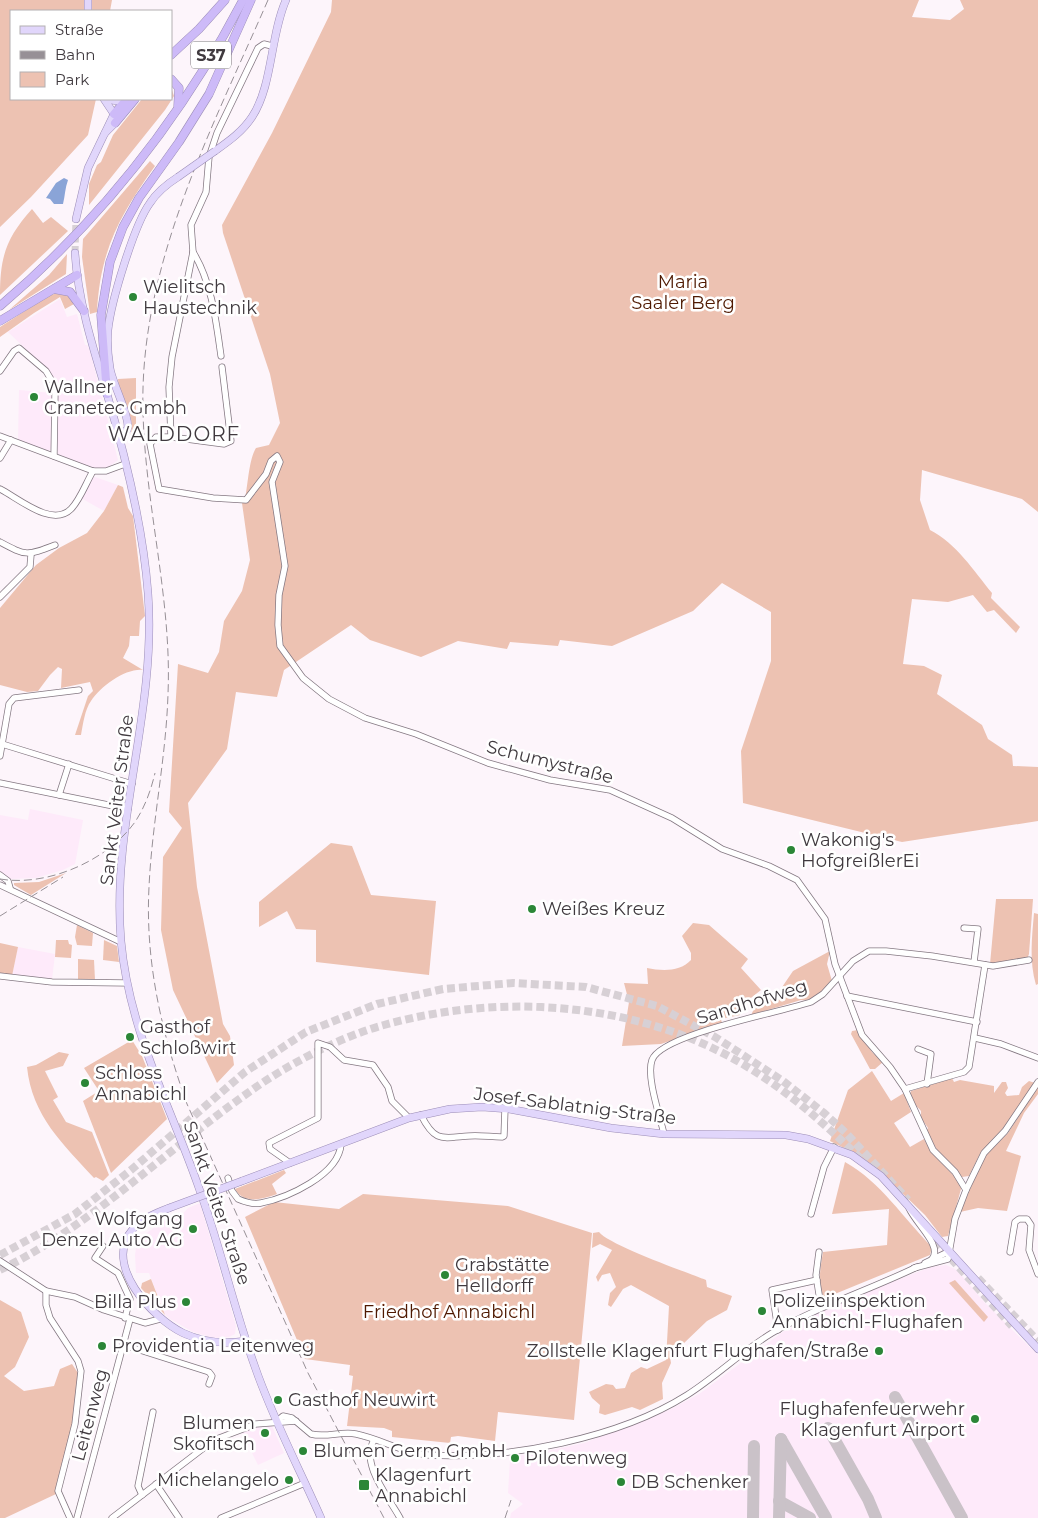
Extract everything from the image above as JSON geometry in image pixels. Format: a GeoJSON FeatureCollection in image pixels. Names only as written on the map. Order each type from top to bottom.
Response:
{"type":"FeatureCollection","features":[{"type":"Feature","properties":{"kind":"highway"},"geometry":{"type":"LineString","coordinates":[[172,54],[199,29],[225,0]]}},
{"type":"Feature","properties":{"kind":"highway","name":"S37"},"geometry":{"type":"LineString","coordinates":[[0,306],[66,246],[104,205],[177,109],[243,0]]}},
{"type":"Feature","properties":{"kind":"highway"},"geometry":{"type":"LineString","coordinates":[[107,394],[101,315],[110,262],[123,227],[139,198],[179,142],[209,94],[252,0]]}},
{"type":"Feature","properties":{"kind":"highway"},"geometry":{"type":"LineString","coordinates":[[172,80],[179,88],[177,109]]}},
{"type":"Feature","properties":{"kind":"highway"},"geometry":{"type":"LineString","coordinates":[[114,118],[125,100]]}},
{"type":"Feature","properties":{"kind":"highway"},"geometry":{"type":"LineString","coordinates":[[114,118],[134,100]]}},
{"type":"Feature","properties":{"kind":"highway"},"geometry":{"type":"LineString","coordinates":[[0,321],[77,275]]}},
{"type":"Feature","properties":{"kind":"highway"},"geometry":{"type":"LineString","coordinates":[[54,289],[70,292],[84,311]]}},
{"type":"Feature","properties":{"kind":"main road"},"geometry":{"type":"LineString","coordinates":[[118,435],[127,430],[129,421],[116,391],[110,368],[108,340],[110,319],[142,215],[155,196],[244,128],[258,107],[280,14],[286,0]]}},
{"type":"Feature","properties":{"kind":"main road"},"geometry":{"type":"LineString","coordinates":[[76,219],[88,168],[114,118],[105,100]]}},
{"type":"Feature","properties":{"kind":"main road","name":"Sankt Veiter Straße"},"geometry":{"type":"LineString","coordinates":[[75,253],[84,311],[125,464],[143,548],[148,593],[150,636],[147,689],[120,870],[121,942],[127,983],[142,1042],[200,1189],[262,1389],[320,1518]]}},
{"type":"Feature","properties":{"kind":"main road","name":"Josef-Sablatnig-Straße"},"geometry":{"type":"LineString","coordinates":[[246,1340],[218,1342],[200,1339],[184,1334],[160,1319],[138,1294],[128,1274],[124,1256],[126,1241],[132,1230],[145,1219],[169,1208],[409,1118],[462,1108],[505,1109],[611,1128],[664,1134],[786,1135],[808,1138],[834,1147],[852,1155],[881,1176],[1038,1349]]}},
{"type":"Feature","properties":{"kind":"street"},"geometry":{"type":"LineString","coordinates":[[222,367],[231,441],[224,444],[172,437],[170,387],[172,357],[193,252],[191,225],[206,192],[209,157],[216,133],[258,48],[264,44],[272,46]]}},
{"type":"Feature","properties":{"kind":"street"},"geometry":{"type":"LineString","coordinates":[[193,252],[203,270],[213,307],[221,356]]}},
{"type":"Feature","properties":{"kind":"street"},"geometry":{"type":"LineString","coordinates":[[0,371],[14,351],[19,348],[46,372],[52,381],[55,393],[54,456]]}},
{"type":"Feature","properties":{"kind":"street"},"geometry":{"type":"LineString","coordinates":[[0,436],[93,471],[106,471],[125,464]]}},
{"type":"Feature","properties":{"kind":"street","name":"Schumystraße"},"geometry":{"type":"LineString","coordinates":[[172,437],[156,437],[150,444],[159,489],[162,491],[246,500],[266,474],[271,461],[277,456],[280,462],[272,482],[285,566],[279,602],[278,625],[280,646],[303,678],[329,699],[365,718],[416,734],[462,754],[550,780],[610,790],[672,818],[722,849],[769,866],[797,880],[825,919],[840,976],[862,1035],[904,1088],[933,1150],[955,1172],[966,1190]]}},
{"type":"Feature","properties":{"kind":"street"},"geometry":{"type":"LineString","coordinates":[[0,458],[11,440]]}},
{"type":"Feature","properties":{"kind":"street"},"geometry":{"type":"LineString","coordinates":[[0,489],[41,512],[56,516],[66,513],[74,506],[93,471]]}},
{"type":"Feature","properties":{"kind":"street"},"geometry":{"type":"LineString","coordinates":[[0,542],[14,550],[31,555],[55,545]]}},
{"type":"Feature","properties":{"kind":"street"},"geometry":{"type":"LineString","coordinates":[[0,597],[30,567],[31,555]]}},
{"type":"Feature","properties":{"kind":"street"},"geometry":{"type":"LineString","coordinates":[[0,756],[9,704],[14,698],[79,690]]}},
{"type":"Feature","properties":{"kind":"street"},"geometry":{"type":"LineString","coordinates":[[2,744],[132,784]]}},
{"type":"Feature","properties":{"kind":"street"},"geometry":{"type":"LineString","coordinates":[[58,795],[69,764]]}},
{"type":"Feature","properties":{"kind":"street"},"geometry":{"type":"LineString","coordinates":[[0,782],[128,809]]}},
{"type":"Feature","properties":{"kind":"street"},"geometry":{"type":"LineString","coordinates":[[0,875],[8,881],[10,888]]}},
{"type":"Feature","properties":{"kind":"street"},"geometry":{"type":"LineString","coordinates":[[0,884],[121,942]]}},
{"type":"Feature","properties":{"kind":"street"},"geometry":{"type":"LineString","coordinates":[[964,928],[978,929],[974,962]]}},
{"type":"Feature","properties":{"kind":"street","name":"Sandhofweg"},"geometry":{"type":"LineString","coordinates":[[664,1134],[650,1069],[656,1052],[665,1045],[723,1025],[811,1002],[823,994],[858,956],[869,951],[886,951],[985,965],[1029,960]]}},
{"type":"Feature","properties":{"kind":"street"},"geometry":{"type":"LineString","coordinates":[[904,1088],[927,1084],[964,1072],[969,1067],[985,965]]}},
{"type":"Feature","properties":{"kind":"street"},"geometry":{"type":"LineString","coordinates":[[0,976],[52,982],[127,983]]}},
{"type":"Feature","properties":{"kind":"street"},"geometry":{"type":"LineString","coordinates":[[847,996],[977,1022]]}},
{"type":"Feature","properties":{"kind":"street"},"geometry":{"type":"LineString","coordinates":[[975,1038],[1001,1044],[1038,1058]]}},
{"type":"Feature","properties":{"kind":"street"},"geometry":{"type":"LineString","coordinates":[[290,1163],[270,1149],[269,1143],[318,1118],[318,1043],[330,1046],[344,1060],[373,1065],[388,1087],[392,1101],[409,1118]]}},
{"type":"Feature","properties":{"kind":"street"},"geometry":{"type":"LineString","coordinates":[[918,1049],[930,1052],[932,1056],[927,1084]]}},
{"type":"Feature","properties":{"kind":"street"},"geometry":{"type":"LineString","coordinates":[[914,1268],[948,1259],[955,1219],[966,1190],[984,1153],[1005,1131],[1038,1082]]}},
{"type":"Feature","properties":{"kind":"street"},"geometry":{"type":"LineString","coordinates":[[421,1115],[433,1134],[441,1139],[469,1136],[504,1136],[505,1109]]}},
{"type":"Feature","properties":{"kind":"street"},"geometry":{"type":"LineString","coordinates":[[228,1178],[232,1191],[238,1199],[260,1203],[315,1182],[331,1166],[341,1150],[341,1144]]}},
{"type":"Feature","properties":{"kind":"street"},"geometry":{"type":"LineString","coordinates":[[811,1214],[824,1167],[834,1147]]}},
{"type":"Feature","properties":{"kind":"street"},"geometry":{"type":"LineString","coordinates":[[908,1206],[917,1224],[934,1244],[936,1252],[931,1260]]}},
{"type":"Feature","properties":{"kind":"street"},"geometry":{"type":"LineString","coordinates":[[1010,1252],[1015,1222],[1019,1219],[1026,1219],[1031,1226],[1029,1250],[1038,1274]]}},
{"type":"Feature","properties":{"kind":"street","name":"Leitenweg"},"geometry":{"type":"LineString","coordinates":[[77,1518],[124,1345],[130,1299],[118,1273],[95,1258],[103,1246]]}},
{"type":"Feature","properties":{"kind":"street"},"geometry":{"type":"LineString","coordinates":[[819,1252],[817,1280],[821,1307]]}},
{"type":"Feature","properties":{"kind":"street"},"geometry":{"type":"LineString","coordinates":[[112,1518],[214,1440],[256,1424],[296,1421],[306,1432],[315,1435],[352,1433],[403,1451],[436,1455],[517,1451],[587,1437],[646,1416],[674,1403],[778,1330],[821,1307],[948,1252]]}},
{"type":"Feature","properties":{"kind":"street"},"geometry":{"type":"LineString","coordinates":[[0,1261],[46,1290],[75,1297],[128,1319],[150,1323],[160,1319]]}},
{"type":"Feature","properties":{"kind":"street"},"geometry":{"type":"LineString","coordinates":[[778,1330],[772,1290],[817,1280]]}},
{"type":"Feature","properties":{"kind":"street"},"geometry":{"type":"LineString","coordinates":[[46,1290],[46,1305],[50,1318],[78,1361],[81,1371],[75,1424],[58,1491],[70,1518]]}},
{"type":"Feature","properties":{"kind":"street"},"geometry":{"type":"LineString","coordinates":[[124,1345],[208,1372],[212,1376],[209,1384]]}},
{"type":"Feature","properties":{"kind":"street"},"geometry":{"type":"LineString","coordinates":[[142,1495],[138,1488],[153,1412]]}},
{"type":"Feature","properties":{"kind":"street"},"geometry":{"type":"LineString","coordinates":[[374,1440],[369,1452],[373,1469],[400,1518]]}},
{"type":"Feature","properties":{"kind":"street"},"geometry":{"type":"LineString","coordinates":[[221,1518],[305,1483]]}},
{"type":"Feature","properties":{"kind":"street"},"geometry":{"type":"LineString","coordinates":[[156,1484],[180,1518]]}},
{"type":"Feature","properties":{"kind":"shaded area"},"geometry":{"type":"Polygon","coordinates":[[[60,299],[67,317],[77,314],[85,345],[87,345],[90,351],[118,460],[107,468],[91,468],[58,454],[57,393],[44,366],[8,332],[60,299]]]}},
{"type":"Feature","properties":{"kind":"shaded area"},"geometry":{"type":"Polygon","coordinates":[[[19,390],[52,393],[53,442],[50,450],[47,451],[18,440],[19,390]]]}},
{"type":"Feature","properties":{"kind":"shaded area"},"geometry":{"type":"Polygon","coordinates":[[[95,477],[118,485],[104,511],[81,498],[92,478],[95,477]]]}},
{"type":"Feature","properties":{"kind":"shaded area"},"geometry":{"type":"Polygon","coordinates":[[[30,809],[83,820],[75,864],[63,870],[36,878],[11,879],[0,872],[0,815],[28,820],[30,809]]]}},
{"type":"Feature","properties":{"kind":"shaded area"},"geometry":{"type":"Polygon","coordinates":[[[18,947],[55,954],[52,980],[12,976],[18,947]]]}},
{"type":"Feature","properties":{"kind":"shaded area"},"geometry":{"type":"Polygon","coordinates":[[[200,1203],[236,1326],[235,1334],[229,1337],[214,1338],[193,1332],[170,1319],[165,1315],[149,1273],[136,1273],[135,1255],[137,1241],[164,1221],[182,1215],[188,1208],[200,1203]]]}},
{"type":"Feature","properties":{"kind":"shaded area"},"geometry":{"type":"Polygon","coordinates":[[[946,1265],[957,1270],[985,1303],[1038,1355],[1038,1518],[510,1518],[511,1513],[523,1504],[508,1493],[510,1460],[518,1459],[517,1456],[542,1452],[547,1457],[547,1451],[584,1443],[671,1409],[699,1394],[784,1331],[814,1314],[931,1267],[946,1265]]]}},
{"type":"Feature","properties":{"kind":"shaded area"},"geometry":{"type":"Polygon","coordinates":[[[268,1424],[272,1426],[284,1453],[258,1465],[241,1431],[268,1424]]]}},
{"type":"Feature","properties":{"kind":"green space"},"geometry":{"type":"Polygon","coordinates":[[[0,0],[112,0],[110,10],[10,10],[10,100],[96,100],[88,135],[31,197],[0,227],[0,0]]]}},
{"type":"Feature","properties":{"kind":"green space","name":"Maria Saaler Berg"},"geometry":{"type":"Polygon","coordinates":[[[332,0],[919,0],[912,17],[950,20],[964,9],[960,0],[1038,0],[1038,512],[1022,499],[922,470],[920,500],[930,530],[940,536],[964,558],[992,593],[991,598],[1020,627],[1016,633],[994,610],[987,612],[973,595],[948,602],[912,599],[903,664],[924,666],[942,675],[937,694],[982,725],[988,739],[1012,755],[1013,766],[1038,767],[1038,821],[902,842],[743,803],[741,751],[771,661],[771,612],[722,583],[693,611],[612,646],[560,640],[558,646],[510,642],[507,649],[458,641],[421,657],[370,640],[351,625],[284,670],[277,697],[236,692],[227,749],[188,803],[197,887],[223,1024],[230,1036],[234,1065],[217,1083],[173,990],[161,930],[163,857],[182,828],[169,812],[178,664],[208,673],[219,652],[224,621],[242,591],[250,560],[242,503],[245,499],[252,458],[256,448],[269,445],[280,423],[270,374],[223,233],[222,225],[272,133],[331,12],[332,0]]]}},
{"type":"Feature","properties":{"kind":"green space"},"geometry":{"type":"Polygon","coordinates":[[[141,100],[171,100],[89,205],[89,184],[113,135],[141,100]]]}},
{"type":"Feature","properties":{"kind":"green space"},"geometry":{"type":"Polygon","coordinates":[[[150,161],[155,166],[122,217],[107,251],[102,270],[97,312],[90,314],[82,257],[83,239],[150,161]]]}},
{"type":"Feature","properties":{"kind":"green space"},"geometry":{"type":"Polygon","coordinates":[[[32,209],[43,223],[51,217],[68,231],[0,295],[1,270],[6,249],[16,229],[32,209]]]}},
{"type":"Feature","properties":{"kind":"green space"},"geometry":{"type":"Polygon","coordinates":[[[67,254],[66,274],[9,310],[49,275],[67,254]]]}},
{"type":"Feature","properties":{"kind":"green space"},"geometry":{"type":"Polygon","coordinates":[[[59,293],[67,295],[74,304],[65,309],[60,297],[0,337],[0,327],[50,295],[59,293]]]}},
{"type":"Feature","properties":{"kind":"green space"},"geometry":{"type":"Polygon","coordinates":[[[136,378],[136,438],[129,440],[132,423],[119,388],[118,379],[136,378]]]}},
{"type":"Feature","properties":{"kind":"green space"},"geometry":{"type":"Polygon","coordinates":[[[118,485],[123,487],[128,508],[133,516],[145,616],[140,621],[139,636],[130,636],[129,646],[123,658],[143,670],[129,672],[114,679],[95,695],[87,708],[81,735],[75,735],[88,696],[93,691],[90,682],[61,688],[62,669],[58,667],[38,691],[27,692],[0,685],[0,608],[36,565],[59,548],[87,533],[104,511],[118,485]]]}},
{"type":"Feature","properties":{"kind":"green space"},"geometry":{"type":"Polygon","coordinates":[[[331,843],[352,846],[371,895],[436,901],[429,975],[316,962],[316,930],[296,929],[287,911],[259,927],[259,902],[331,843]]]}},
{"type":"Feature","properties":{"kind":"green space"},"geometry":{"type":"Polygon","coordinates":[[[66,873],[31,895],[14,885],[14,883],[39,882],[66,873]]]}},
{"type":"Feature","properties":{"kind":"green space"},"geometry":{"type":"Polygon","coordinates":[[[996,899],[1033,899],[1027,959],[990,964],[996,899]]]}},
{"type":"Feature","properties":{"kind":"green space"},"geometry":{"type":"Polygon","coordinates":[[[1034,913],[1038,914],[1038,984],[1036,985],[1032,958],[1034,913]]]}},
{"type":"Feature","properties":{"kind":"green space"},"geometry":{"type":"Polygon","coordinates":[[[693,923],[709,925],[748,959],[741,968],[761,990],[738,1008],[740,1015],[721,1019],[722,1023],[661,1044],[622,1046],[629,1002],[624,983],[648,984],[647,968],[670,970],[687,964],[691,960],[691,953],[682,936],[693,923]]]}},
{"type":"Feature","properties":{"kind":"green space"},"geometry":{"type":"Polygon","coordinates":[[[77,925],[93,933],[92,946],[77,945],[75,937],[77,925]]]}},
{"type":"Feature","properties":{"kind":"green space"},"geometry":{"type":"Polygon","coordinates":[[[56,940],[68,940],[69,944],[72,945],[71,958],[55,957],[56,940]]]}},
{"type":"Feature","properties":{"kind":"green space"},"geometry":{"type":"Polygon","coordinates":[[[104,940],[117,946],[119,962],[103,960],[104,940]]]}},
{"type":"Feature","properties":{"kind":"green space"},"geometry":{"type":"Polygon","coordinates":[[[0,943],[18,947],[12,976],[0,974],[0,943]]]}},
{"type":"Feature","properties":{"kind":"green space"},"geometry":{"type":"Polygon","coordinates":[[[830,951],[827,964],[832,981],[818,994],[810,999],[751,1015],[757,1003],[776,996],[793,971],[830,951]]]}},
{"type":"Feature","properties":{"kind":"green space"},"geometry":{"type":"Polygon","coordinates":[[[78,959],[94,960],[95,980],[78,980],[78,959]]]}},
{"type":"Feature","properties":{"kind":"green space"},"geometry":{"type":"Polygon","coordinates":[[[858,1030],[872,1052],[883,1062],[875,1069],[870,1069],[851,1034],[852,1031],[858,1030]]]}},
{"type":"Feature","properties":{"kind":"green space"},"geometry":{"type":"Polygon","coordinates":[[[132,1040],[142,1056],[167,1119],[111,1173],[83,1101],[99,1091],[84,1068],[132,1040]]]}},
{"type":"Feature","properties":{"kind":"green space"},"geometry":{"type":"Polygon","coordinates":[[[59,1052],[69,1054],[63,1066],[45,1071],[58,1097],[53,1100],[66,1122],[92,1132],[109,1175],[103,1181],[96,1177],[94,1178],[60,1141],[42,1115],[35,1100],[27,1067],[36,1065],[59,1052]]]}},
{"type":"Feature","properties":{"kind":"green space"},"geometry":{"type":"Polygon","coordinates":[[[872,1071],[891,1101],[904,1093],[911,1112],[894,1123],[910,1147],[924,1139],[931,1152],[960,1182],[961,1189],[948,1236],[942,1237],[925,1215],[874,1166],[858,1155],[830,1141],[848,1090],[872,1071]]]}},
{"type":"Feature","properties":{"kind":"green space"},"geometry":{"type":"Polygon","coordinates":[[[952,1078],[954,1082],[960,1080],[994,1086],[994,1093],[1002,1082],[1006,1082],[1008,1088],[1005,1093],[1007,1096],[1019,1095],[1022,1087],[1029,1081],[1035,1083],[1002,1130],[980,1154],[969,1176],[962,1177],[940,1155],[926,1131],[928,1128],[921,1118],[921,1111],[913,1102],[910,1094],[911,1091],[952,1078]]]}},
{"type":"Feature","properties":{"kind":"green space"},"geometry":{"type":"Polygon","coordinates":[[[1038,1087],[1038,1094],[1024,1113],[1006,1151],[1021,1156],[1007,1211],[978,1208],[960,1212],[984,1157],[1008,1133],[1038,1087]]]}},
{"type":"Feature","properties":{"kind":"green space"},"geometry":{"type":"Polygon","coordinates":[[[845,1162],[858,1170],[881,1190],[932,1247],[930,1255],[825,1298],[820,1282],[823,1252],[887,1245],[889,1209],[832,1214],[845,1162]]]}},
{"type":"Feature","properties":{"kind":"green space"},"geometry":{"type":"Polygon","coordinates":[[[284,1170],[286,1173],[272,1184],[277,1194],[266,1198],[249,1199],[243,1197],[235,1189],[284,1170]]]}},
{"type":"Feature","properties":{"kind":"green space","name":"Friedhof Annabichl"},"geometry":{"type":"Polygon","coordinates":[[[363,1194],[508,1206],[592,1233],[574,1420],[498,1412],[495,1441],[458,1436],[451,1437],[450,1443],[392,1437],[392,1431],[384,1428],[347,1426],[353,1376],[349,1375],[350,1365],[305,1359],[245,1217],[274,1202],[339,1209],[363,1194]]]}},
{"type":"Feature","properties":{"kind":"green space"},"geometry":{"type":"Polygon","coordinates":[[[599,1232],[632,1251],[706,1280],[707,1287],[732,1296],[727,1310],[707,1321],[683,1344],[672,1347],[671,1363],[662,1383],[663,1399],[640,1410],[632,1407],[605,1415],[599,1413],[600,1405],[592,1398],[589,1392],[606,1384],[613,1385],[616,1389],[625,1388],[631,1373],[641,1367],[647,1369],[666,1360],[669,1306],[631,1285],[623,1289],[611,1307],[608,1305],[610,1293],[616,1287],[610,1273],[602,1275],[598,1282],[596,1277],[612,1250],[600,1244],[592,1248],[593,1233],[599,1232]]]}},
{"type":"Feature","properties":{"kind":"green space"},"geometry":{"type":"Polygon","coordinates":[[[151,1279],[165,1315],[141,1288],[142,1283],[151,1279]]]}},
{"type":"Feature","properties":{"kind":"green space"},"geometry":{"type":"Polygon","coordinates":[[[955,1280],[988,1317],[984,1322],[949,1283],[955,1280]]]}},
{"type":"Feature","properties":{"kind":"green space"},"geometry":{"type":"Polygon","coordinates":[[[0,1300],[21,1312],[29,1337],[15,1367],[4,1376],[24,1391],[54,1386],[60,1369],[72,1364],[78,1373],[76,1415],[56,1494],[5,1518],[0,1518],[0,1300]]]}},
{"type":"Feature","properties":{"kind":"water"},"geometry":{"type":"Polygon","coordinates":[[[64,178],[68,180],[63,204],[54,204],[50,199],[46,198],[56,183],[64,178]]]}},
{"type":"Feature","properties":{"kind":"taxiway"},"geometry":{"type":"LineString","coordinates":[[895,1397],[962,1518]]}},
{"type":"Feature","properties":{"kind":"taxiway"},"geometry":{"type":"LineString","coordinates":[[828,1428],[868,1499],[876,1518]]}},
{"type":"Feature","properties":{"kind":"taxiway"},"geometry":{"type":"LineString","coordinates":[[781,1439],[826,1518]]}},
{"type":"Feature","properties":{"kind":"taxiway"},"geometry":{"type":"LineString","coordinates":[[779,1518],[781,1439]]}},
{"type":"Feature","properties":{"kind":"taxiway"},"geometry":{"type":"LineString","coordinates":[[753,1518],[754,1446]]}},
{"type":"Feature","properties":{"kind":"taxiway"},"geometry":{"type":"LineString","coordinates":[[779,1501],[810,1518]]}},
{"type":"Feature","properties":{"kind":"tunnel"},"geometry":{"type":"LineString","coordinates":[[75,253],[76,219]]}},
{"type":"Feature","properties":{"kind":"tunnel"},"geometry":{"type":"LineString","coordinates":[[0,1255],[75,1214],[131,1170],[245,1072],[306,1032],[377,1004],[443,989],[513,983],[586,987],[657,1006],[715,1037],[783,1081],[824,1113],[846,1133],[908,1200]]}},
{"type":"Feature","properties":{"kind":"tunnel"},"geometry":{"type":"LineString","coordinates":[[0,1270],[34,1252],[67,1231],[221,1113],[266,1080],[298,1061],[351,1036],[384,1025],[429,1015],[475,1008],[570,1009],[616,1016],[661,1028],[705,1045],[762,1076],[820,1121],[861,1159]]}},
{"type":"Feature","properties":{"kind":"tunnel"},"geometry":{"type":"LineString","coordinates":[[927,1232],[1012,1326]]}},
{"type":"Feature","properties":{"kind":"tunnel"},"geometry":{"type":"LineString","coordinates":[[978,1278],[1038,1341]]}},
{"type":"Feature","properties":{"kind":"railway"},"geometry":{"type":"LineString","coordinates":[[268,0],[224,98],[183,200],[166,251],[153,304],[145,357],[143,411],[145,447],[166,623],[168,658],[167,718],[149,887],[150,943],[157,998],[163,1025],[187,1104],[308,1373],[384,1518]]}},
{"type":"Feature","properties":{"kind":"railway"},"geometry":{"type":"LineString","coordinates":[[0,879],[37,879],[56,875],[75,868],[109,848],[123,836],[139,816],[152,786],[155,773]]}},
{"type":"Feature","properties":{"kind":"railway"},"geometry":{"type":"LineString","coordinates":[[0,916],[63,877]]}},
{"type":"Feature","properties":{"kind":"railway"},"geometry":{"type":"LineString","coordinates":[[505,1518],[511,1500]]}},
{"type":"Feature","properties":{"kind":"place","name":"Wielitsch Haustechnik"},"geometry":{"type":"Point","coordinates":[133,297]}},
{"type":"Feature","properties":{"kind":"place","name":"Wallner Cranetec Gmbh"},"geometry":{"type":"Point","coordinates":[34,397]}},
{"type":"Feature","properties":{"kind":"place","name":"Wakonig's HofgreißlerEi"},"geometry":{"type":"Point","coordinates":[791,850]}},
{"type":"Feature","properties":{"kind":"place","name":"Weißes Kreuz"},"geometry":{"type":"Point","coordinates":[532,909]}},
{"type":"Feature","properties":{"kind":"place","name":"Gasthof Schloßwirt"},"geometry":{"type":"Point","coordinates":[130,1037]}},
{"type":"Feature","properties":{"kind":"place","name":"Schloss Annabichl"},"geometry":{"type":"Point","coordinates":[85,1083]}},
{"type":"Feature","properties":{"kind":"place","name":"Wolfgang Denzel Auto AG"},"geometry":{"type":"Point","coordinates":[193,1229]}},
{"type":"Feature","properties":{"kind":"place","name":"Grabstätte Helldorff"},"geometry":{"type":"Point","coordinates":[445,1275]}},
{"type":"Feature","properties":{"kind":"place","name":"Billa Plus"},"geometry":{"type":"Point","coordinates":[186,1302]}},
{"type":"Feature","properties":{"kind":"place","name":"Polizeiinspektion Annabichl-Flughafen"},"geometry":{"type":"Point","coordinates":[762,1311]}},
{"type":"Feature","properties":{"kind":"place","name":"Providentia Leitenweg"},"geometry":{"type":"Point","coordinates":[102,1346]}},
{"type":"Feature","properties":{"kind":"place","name":"Zollstelle Klagenfurt Flughafen/Straße"},"geometry":{"type":"Point","coordinates":[879,1351]}},
{"type":"Feature","properties":{"kind":"place","name":"Gasthof Neuwirt"},"geometry":{"type":"Point","coordinates":[278,1400]}},
{"type":"Feature","properties":{"kind":"place","name":"Flughafenfeuerwehr Klagenfurt Airport"},"geometry":{"type":"Point","coordinates":[975,1419]}},
{"type":"Feature","properties":{"kind":"place","name":"Blumen Skofitsch"},"geometry":{"type":"Point","coordinates":[265,1433]}},
{"type":"Feature","properties":{"kind":"place","name":"Blumen Germ GmbH"},"geometry":{"type":"Point","coordinates":[303,1451]}},
{"type":"Feature","properties":{"kind":"place","name":"Pilotenweg"},"geometry":{"type":"Point","coordinates":[515,1458]}},
{"type":"Feature","properties":{"kind":"place","name":"Michelangelo"},"geometry":{"type":"Point","coordinates":[289,1480]}},
{"type":"Feature","properties":{"kind":"place","name":"DB Schenker"},"geometry":{"type":"Point","coordinates":[621,1482]}},
{"type":"Feature","properties":{"kind":"place","name":"Klagenfurt Annabichl"},"geometry":{"type":"Point","coordinates":[364,1485]}},
{"type":"Feature","properties":{"kind":"district","name":"WALDDORF"},"geometry":{"type":"Point","coordinates":[174,434]}}]}
